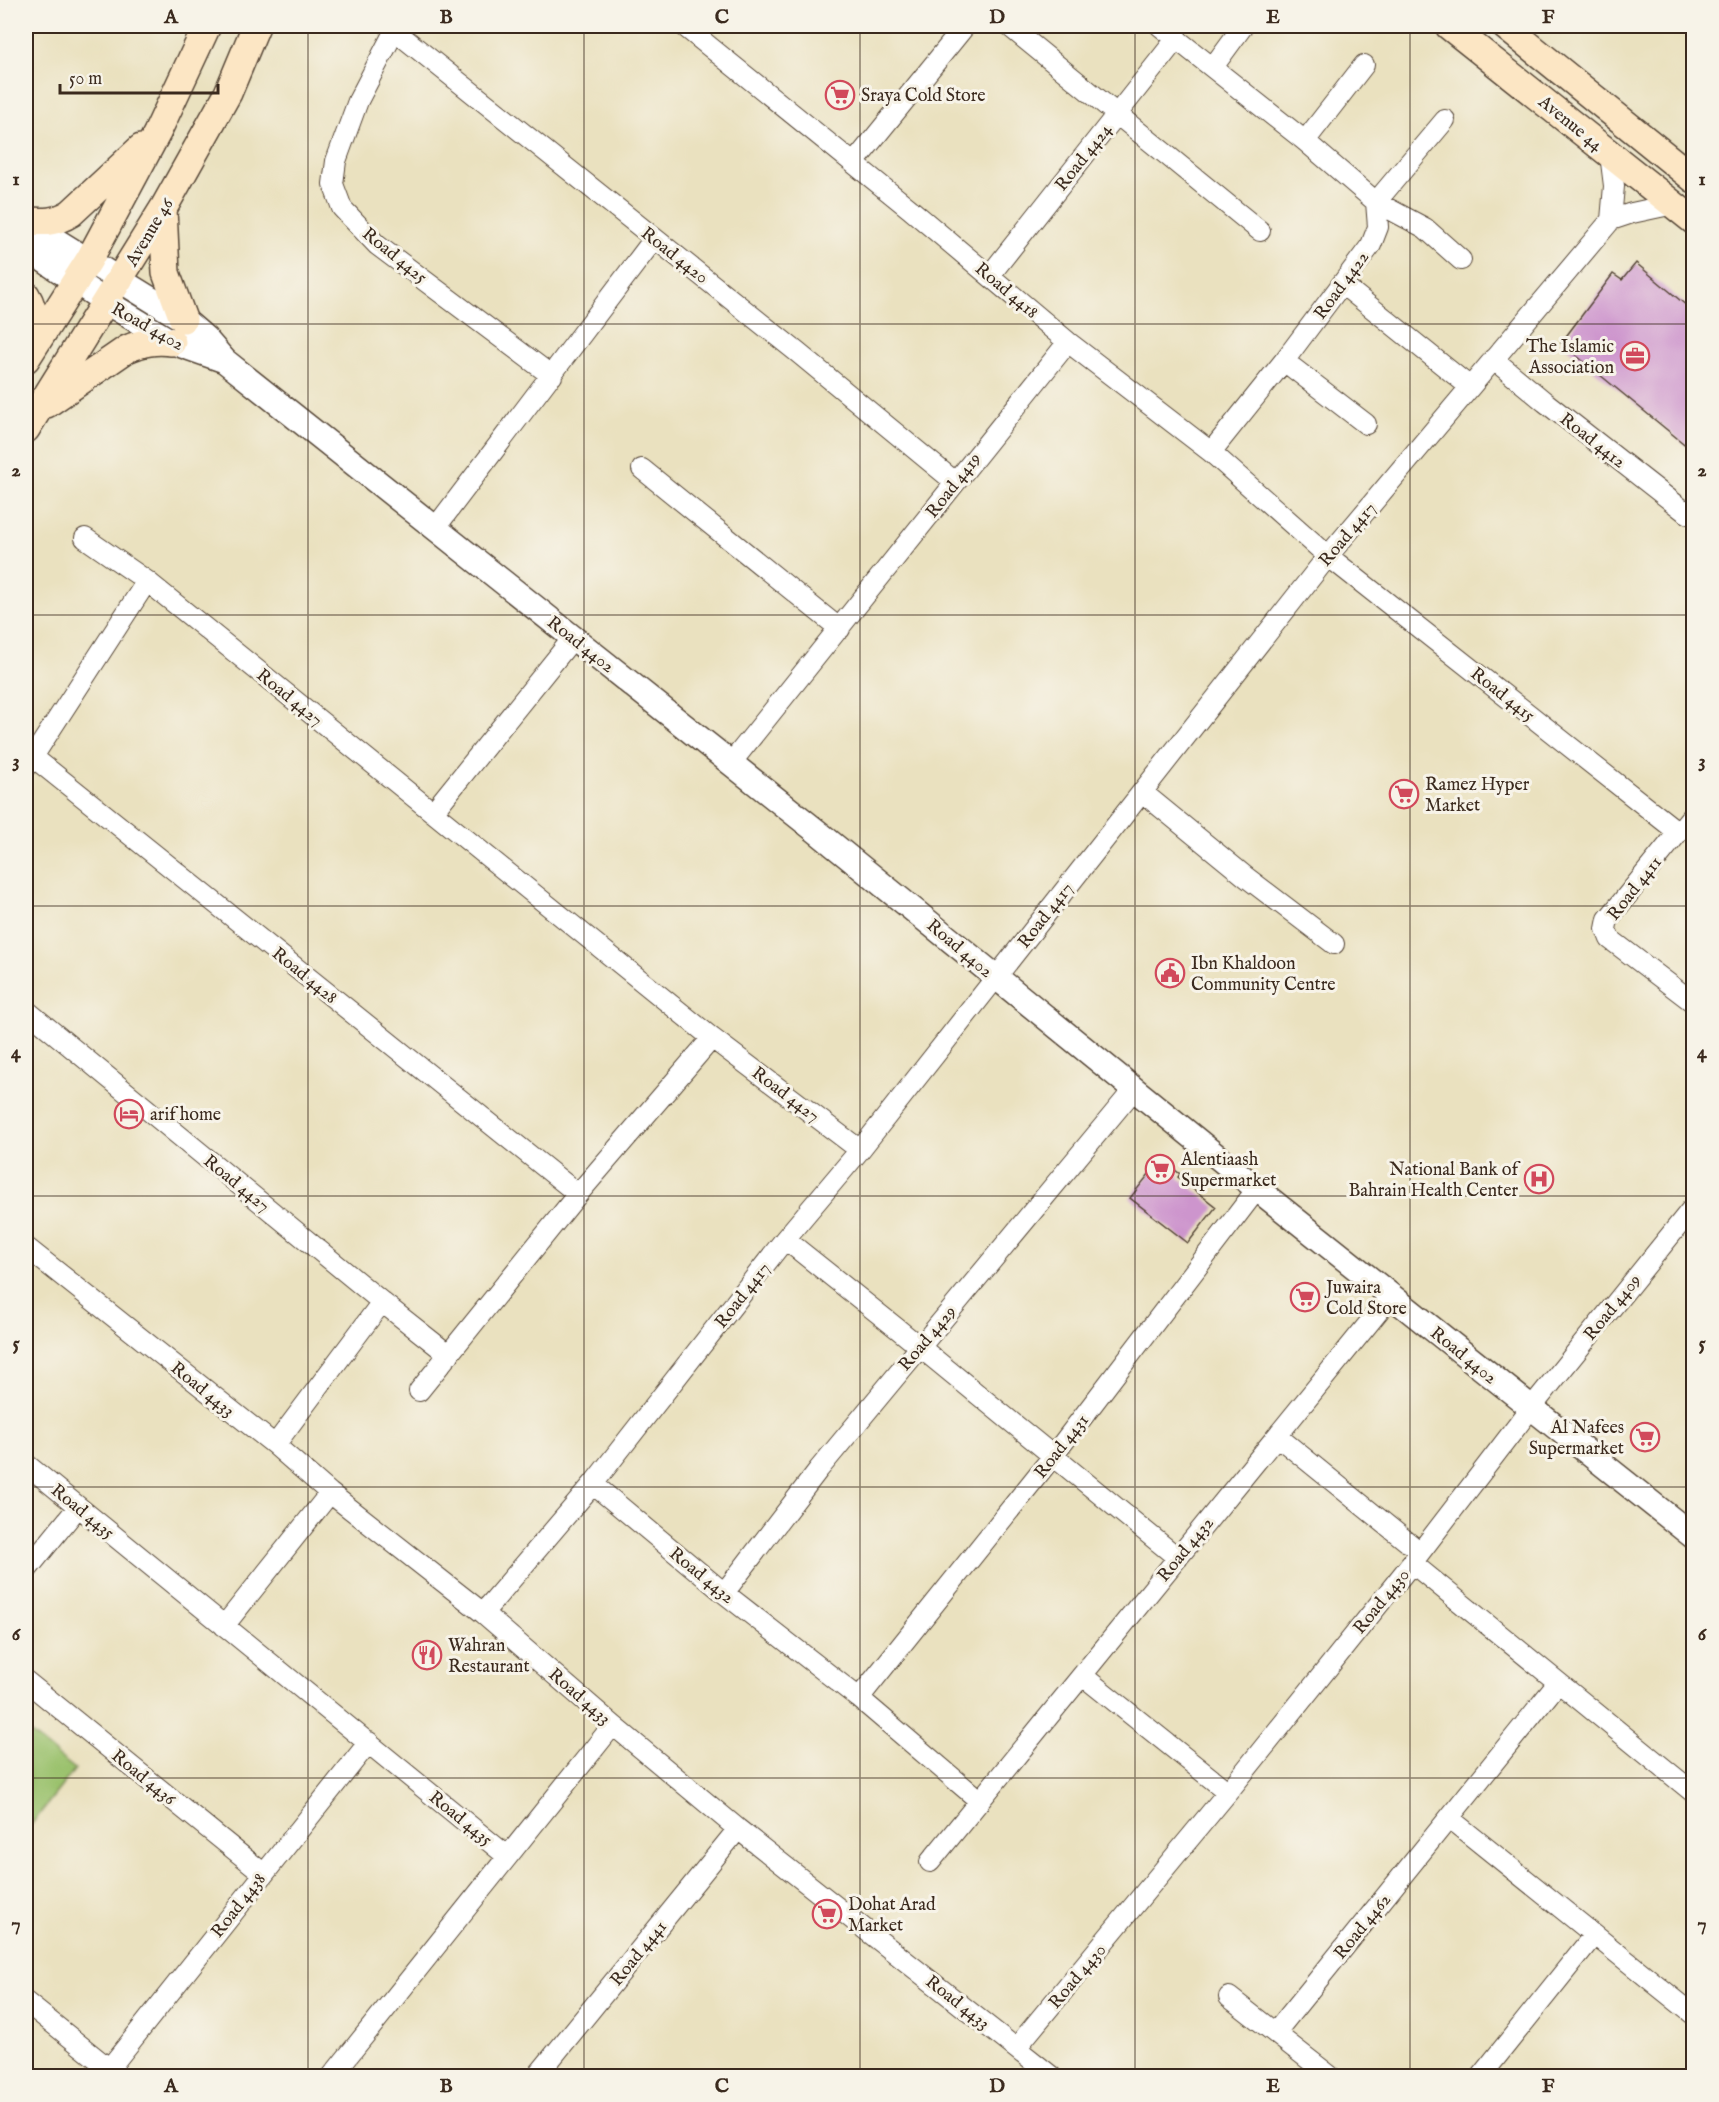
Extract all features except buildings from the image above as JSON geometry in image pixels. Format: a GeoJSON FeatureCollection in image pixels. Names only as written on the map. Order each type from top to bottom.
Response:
{"type":"FeatureCollection","features":[{"type":"Feature","properties":{"kind":"main road"},"geometry":{"type":"LineString","coordinates":[[26,359],[82,271],[157,133],[207,26]]}},
{"type":"Feature","properties":{"kind":"main road","name":"Avenue 46"},"geometry":{"type":"LineString","coordinates":[[30,421],[164,209],[228,93],[256,26]]}},
{"type":"Feature","properties":{"kind":"main road","name":"Avenue 44"},"geometry":{"type":"LineString","coordinates":[[1449,26],[1684,212]]}},
{"type":"Feature","properties":{"kind":"main road","name":"Avenue 44"},"geometry":{"type":"LineString","coordinates":[[1505,26],[1694,179]]}},
{"type":"Feature","properties":{"kind":"main road"},"geometry":{"type":"LineString","coordinates":[[26,222],[50,223],[71,213],[157,133]]}},
{"type":"Feature","properties":{"kind":"main road"},"geometry":{"type":"LineString","coordinates":[[30,421],[127,349],[178,331],[166,273],[164,209]]}},
{"type":"Feature","properties":{"kind":"main road"},"geometry":{"type":"LineString","coordinates":[[26,295],[34,315],[33,333],[26,353]]}},
{"type":"Feature","properties":{"kind":"street","name":"Road 4418"},"geometry":{"type":"LineString","coordinates":[[684,26],[854,163],[1068,342],[1212,452],[1328,556]]}},
{"type":"Feature","properties":{"kind":"street"},"geometry":{"type":"LineString","coordinates":[[854,163],[965,26]]}},
{"type":"Feature","properties":{"kind":"street"},"geometry":{"type":"LineString","coordinates":[[1009,26],[1260,231]]}},
{"type":"Feature","properties":{"kind":"street"},"geometry":{"type":"LineString","coordinates":[[1160,26],[1305,141],[1376,202],[1425,228],[1461,260]]}},
{"type":"Feature","properties":{"kind":"street"},"geometry":{"type":"LineString","coordinates":[[1212,67],[1243,26]]}},
{"type":"Feature","properties":{"kind":"street","name":"Road 4420"},"geometry":{"type":"LineString","coordinates":[[396,28],[654,239],[798,352],[955,482]]}},
{"type":"Feature","properties":{"kind":"street","name":"Road 4425"},"geometry":{"type":"LineString","coordinates":[[396,28],[358,101],[336,161],[333,183],[342,208],[377,245],[552,376]]}},
{"type":"Feature","properties":{"kind":"street","name":"Road 4424"},"geometry":{"type":"LineString","coordinates":[[990,275],[1177,38]]}},
{"type":"Feature","properties":{"kind":"street"},"geometry":{"type":"LineString","coordinates":[[1305,141],[1364,65]]}},
{"type":"Feature","properties":{"kind":"street"},"geometry":{"type":"LineString","coordinates":[[1376,202],[1445,120]]}},
{"type":"Feature","properties":{"kind":"street"},"geometry":{"type":"LineString","coordinates":[[1610,154],[1614,186],[1611,220],[1632,213],[1684,212]]}},
{"type":"Feature","properties":{"kind":"street","name":"Road 4422"},"geometry":{"type":"LineString","coordinates":[[1212,452],[1284,361],[1371,244],[1378,227],[1376,202]]}},
{"type":"Feature","properties":{"kind":"street","name":"Road 4417"},"geometry":{"type":"LineString","coordinates":[[483,1613],[593,1484],[785,1239],[860,1150],[1328,556],[1611,220]]}},
{"type":"Feature","properties":{"kind":"street"},"geometry":{"type":"LineString","coordinates":[[26,222],[82,271]]}},
{"type":"Feature","properties":{"kind":"street"},"geometry":{"type":"LineString","coordinates":[[436,527],[654,239]]}},
{"type":"Feature","properties":{"kind":"street"},"geometry":{"type":"LineString","coordinates":[[26,248],[82,271]]}},
{"type":"Feature","properties":{"kind":"street","name":"Road 4402"},"geometry":{"type":"LineString","coordinates":[[82,271],[120,279],[178,331],[225,361],[838,848],[1257,1189],[1694,1537]]}},
{"type":"Feature","properties":{"kind":"street","name":"Road 4402"},"geometry":{"type":"LineString","coordinates":[[82,271],[105,302],[178,331]]}},
{"type":"Feature","properties":{"kind":"street"},"geometry":{"type":"LineString","coordinates":[[1342,284],[1470,387]]}},
{"type":"Feature","properties":{"kind":"street","name":"Road 4419"},"geometry":{"type":"LineString","coordinates":[[731,763],[1068,342]]}},
{"type":"Feature","properties":{"kind":"street","name":"Road 4412"},"geometry":{"type":"LineString","coordinates":[[1493,359],[1688,514],[1694,507]]}},
{"type":"Feature","properties":{"kind":"street"},"geometry":{"type":"LineString","coordinates":[[1284,361],[1366,424]]}},
{"type":"Feature","properties":{"kind":"street"},"geometry":{"type":"LineString","coordinates":[[642,469],[840,629]]}},
{"type":"Feature","properties":{"kind":"street","name":"Road 4427"},"geometry":{"type":"LineString","coordinates":[[85,538],[147,581],[712,1038],[860,1150]]}},
{"type":"Feature","properties":{"kind":"street","name":"Road 4415"},"geometry":{"type":"LineString","coordinates":[[1328,556],[1678,832]]}},
{"type":"Feature","properties":{"kind":"street"},"geometry":{"type":"LineString","coordinates":[[29,763],[147,581]]}},
{"type":"Feature","properties":{"kind":"street"},"geometry":{"type":"LineString","coordinates":[[433,812],[573,638]]}},
{"type":"Feature","properties":{"kind":"street","name":"Road 4428"},"geometry":{"type":"LineString","coordinates":[[29,763],[578,1194]]}},
{"type":"Feature","properties":{"kind":"street"},"geometry":{"type":"LineString","coordinates":[[1142,792],[1254,883],[1334,944]]}},
{"type":"Feature","properties":{"kind":"street","name":"Road 4411"},"geometry":{"type":"LineString","coordinates":[[1692,1002],[1610,939],[1606,929],[1608,919],[1694,813]]}},
{"type":"Feature","properties":{"kind":"street","name":"Road 4427"},"geometry":{"type":"LineString","coordinates":[[26,1010],[449,1355]]}},
{"type":"Feature","properties":{"kind":"street"},"geometry":{"type":"LineString","coordinates":[[419,1391],[578,1194],[712,1038]]}},
{"type":"Feature","properties":{"kind":"street","name":"Road 4429"},"geometry":{"type":"LineString","coordinates":[[724,1593],[819,1469],[1135,1088]]}},
{"type":"Feature","properties":{"kind":"street","name":"Road 4431"},"geometry":{"type":"LineString","coordinates":[[859,1698],[1053,1456],[1257,1189]]}},
{"type":"Feature","properties":{"kind":"street","name":"Road 4409"},"geometry":{"type":"LineString","coordinates":[[1531,1408],[1694,1206]]}},
{"type":"Feature","properties":{"kind":"street"},"geometry":{"type":"LineString","coordinates":[[785,1239],[899,1329],[919,1348],[1178,1558]]}},
{"type":"Feature","properties":{"kind":"street","name":"Road 4433"},"geometry":{"type":"LineString","coordinates":[[26,1247],[274,1445],[330,1493],[483,1613],[738,1829],[1051,2076]]}},
{"type":"Feature","properties":{"kind":"street","name":"Road 4432"},"geometry":{"type":"LineString","coordinates":[[930,1862],[1391,1296]]}},
{"type":"Feature","properties":{"kind":"street"},"geometry":{"type":"LineString","coordinates":[[274,1445],[382,1302]]}},
{"type":"Feature","properties":{"kind":"street","name":"Road 4430"},"geometry":{"type":"LineString","coordinates":[[1016,2048],[1228,1792],[1416,1558],[1531,1408]]}},
{"type":"Feature","properties":{"kind":"street"},"geometry":{"type":"LineString","coordinates":[[1277,1436],[1558,1683],[1694,1793]]}},
{"type":"Feature","properties":{"kind":"street","name":"Road 4435"},"geometry":{"type":"LineString","coordinates":[[26,1464],[507,1856],[332,2076]]}},
{"type":"Feature","properties":{"kind":"street","name":"Road 4432"},"geometry":{"type":"LineString","coordinates":[[593,1484],[724,1593],[859,1698],[980,1801]]}},
{"type":"Feature","properties":{"kind":"street"},"geometry":{"type":"LineString","coordinates":[[224,1626],[330,1493]]}},
{"type":"Feature","properties":{"kind":"street"},"geometry":{"type":"LineString","coordinates":[[26,1571],[78,1507]]}},
{"type":"Feature","properties":{"kind":"street"},"geometry":{"type":"LineString","coordinates":[[1083,1676],[1228,1792]]}},
{"type":"Feature","properties":{"kind":"street","name":"Road 4436"},"geometry":{"type":"LineString","coordinates":[[26,1681],[263,1873]]}},
{"type":"Feature","properties":{"kind":"street","name":"Road 4462"},"geometry":{"type":"LineString","coordinates":[[1275,2033],[1558,1683]]}},
{"type":"Feature","properties":{"kind":"street"},"geometry":{"type":"LineString","coordinates":[[507,1856],[613,1725]]}},
{"type":"Feature","properties":{"kind":"street","name":"Road 4438"},"geometry":{"type":"LineString","coordinates":[[26,2002],[114,2073],[263,1873],[369,1742]]}},
{"type":"Feature","properties":{"kind":"street"},"geometry":{"type":"LineString","coordinates":[[1449,1818],[1694,2015]]}},
{"type":"Feature","properties":{"kind":"street","name":"Road 4441"},"geometry":{"type":"LineString","coordinates":[[537,2076],[738,1829]]}},
{"type":"Feature","properties":{"kind":"street"},"geometry":{"type":"LineString","coordinates":[[1481,2076],[1594,1935]]}},
{"type":"Feature","properties":{"kind":"street"},"geometry":{"type":"LineString","coordinates":[[1230,1997],[1330,2076]]}},
{"type":"Feature","properties":{"kind":"green space"},"geometry":{"type":"Polygon","coordinates":[[[31,1734],[75,1769],[26,1831],[26,1741],[31,1734]]]}},
{"type":"Feature","properties":{"kind":"place","name":"Sraya Cold Store"},"geometry":{"type":"Point","coordinates":[840,95]}},
{"type":"Feature","properties":{"kind":"place","name":"The Islamic Association"},"geometry":{"type":"Point","coordinates":[1635,356]}},
{"type":"Feature","properties":{"kind":"place","name":"Ramez Hyper Market"},"geometry":{"type":"Point","coordinates":[1404,794]}},
{"type":"Feature","properties":{"kind":"place","name":"Ibn Khaldoon Community Centre"},"geometry":{"type":"Point","coordinates":[1170,973]}},
{"type":"Feature","properties":{"kind":"place","name":"arif home"},"geometry":{"type":"Point","coordinates":[129,1114]}},
{"type":"Feature","properties":{"kind":"place","name":"Alentiaash Supermarket"},"geometry":{"type":"Point","coordinates":[1160,1169]}},
{"type":"Feature","properties":{"kind":"place","name":"National Bank of Bahrain Health Center"},"geometry":{"type":"Point","coordinates":[1539,1179]}},
{"type":"Feature","properties":{"kind":"place","name":"Juwaira Cold Store"},"geometry":{"type":"Point","coordinates":[1305,1297]}},
{"type":"Feature","properties":{"kind":"place","name":"Al Nafees Supermarket"},"geometry":{"type":"Point","coordinates":[1645,1437]}},
{"type":"Feature","properties":{"kind":"place","name":"Wahran Restaurant"},"geometry":{"type":"Point","coordinates":[427,1655]}},
{"type":"Feature","properties":{"kind":"place","name":"Dohat Arad Market"},"geometry":{"type":"Point","coordinates":[827,1914]}}]}
